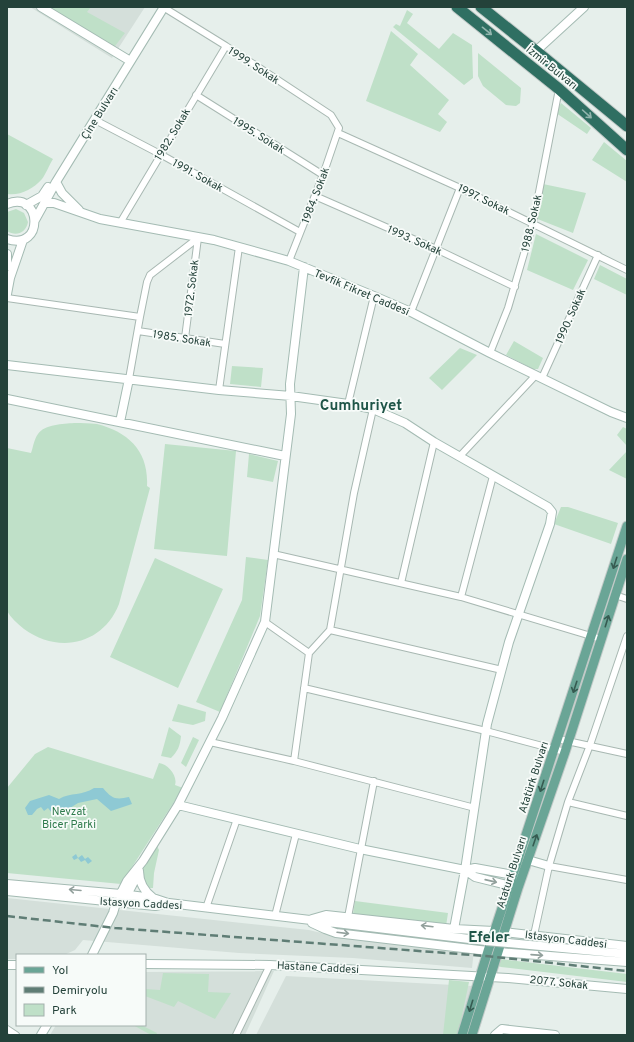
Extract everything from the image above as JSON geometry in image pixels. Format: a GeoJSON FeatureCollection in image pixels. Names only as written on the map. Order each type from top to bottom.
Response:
{"type":"FeatureCollection","features":[{"type":"Feature","properties":{"kind":"highway","name":"İzmir Bulvarı"},"geometry":{"type":"LineString","coordinates":[[457,7],[559,88],[627,150]]}},
{"type":"Feature","properties":{"kind":"highway","name":"İzmir Bulvarı"},"geometry":{"type":"LineString","coordinates":[[481,7],[627,126]]}},
{"type":"Feature","properties":{"kind":"main road","name":"Atatürk Bulvarı"},"geometry":{"type":"LineString","coordinates":[[517,875],[554,749],[627,526]]}},
{"type":"Feature","properties":{"kind":"main road","name":"Atatürk Bulvarı"},"geometry":{"type":"LineString","coordinates":[[565,752],[627,559]]}},
{"type":"Feature","properties":{"kind":"main road","name":"Ataturk Bulvarı"},"geometry":{"type":"LineString","coordinates":[[490,977],[504,932],[517,875],[528,860],[565,752]]}},
{"type":"Feature","properties":{"kind":"main road"},"geometry":{"type":"LineString","coordinates":[[462,1035],[494,931],[514,887]]}},
{"type":"Feature","properties":{"kind":"main road"},"geometry":{"type":"LineString","coordinates":[[472,1035],[490,977]]}},
{"type":"Feature","properties":{"kind":"street"},"geometry":{"type":"LineString","coordinates":[[41,7],[129,60]]}},
{"type":"Feature","properties":{"kind":"street","name":"Çine Bulvarı"},"geometry":{"type":"LineString","coordinates":[[26,205],[42,196],[162,7]]}},
{"type":"Feature","properties":{"kind":"street","name":"1999. Sokak"},"geometry":{"type":"LineString","coordinates":[[162,7],[226,46],[331,115],[338,130]]}},
{"type":"Feature","properties":{"kind":"street"},"geometry":{"type":"LineString","coordinates":[[536,51],[584,7]]}},
{"type":"Feature","properties":{"kind":"street","name":"1982. Sokak"},"geometry":{"type":"LineString","coordinates":[[120,223],[226,46]]}},
{"type":"Feature","properties":{"kind":"street","name":"Çine Bulvarı"},"geometry":{"type":"LineString","coordinates":[[23,240],[33,231],[35,220],[44,203],[95,120],[129,60]]}},
{"type":"Feature","properties":{"kind":"street","name":"1988. Sokak"},"geometry":{"type":"LineString","coordinates":[[490,353],[515,287],[533,223],[559,88]]}},
{"type":"Feature","properties":{"kind":"street","name":"1995. Sokak"},"geometry":{"type":"LineString","coordinates":[[196,95],[323,175]]}},
{"type":"Feature","properties":{"kind":"street","name":"1991. Sokak"},"geometry":{"type":"LineString","coordinates":[[95,120],[160,154],[300,232]]}},
{"type":"Feature","properties":{"kind":"street","name":"1984. Sokak"},"geometry":{"type":"LineString","coordinates":[[289,261],[323,175],[338,130]]}},
{"type":"Feature","properties":{"kind":"street","name":"1997. Sokak"},"geometry":{"type":"LineString","coordinates":[[338,130],[533,223],[627,270]]}},
{"type":"Feature","properties":{"kind":"street","name":"Tevfik Fikret Caddesi"},"geometry":{"type":"LineString","coordinates":[[56,182],[62,193],[81,212]]}},
{"type":"Feature","properties":{"kind":"street"},"geometry":{"type":"LineString","coordinates":[[411,312],[460,188]]}},
{"type":"Feature","properties":{"kind":"street","name":"1993. Sokak"},"geometry":{"type":"LineString","coordinates":[[315,196],[436,249],[515,287]]}},
{"type":"Feature","properties":{"kind":"street"},"geometry":{"type":"LineString","coordinates":[[7,204],[17,202],[26,205],[33,212],[35,220]]}},
{"type":"Feature","properties":{"kind":"street","name":"Tevfik Fikret Caddesi"},"geometry":{"type":"LineString","coordinates":[[44,203],[54,203],[100,219],[214,240],[289,261],[411,312],[490,353],[611,412],[627,418]]}},
{"type":"Feature","properties":{"kind":"street"},"geometry":{"type":"LineString","coordinates":[[120,422],[146,282],[150,275],[198,238]]}},
{"type":"Feature","properties":{"kind":"street","name":"1972. Sokak"},"geometry":{"type":"LineString","coordinates":[[185,338],[198,238]]}},
{"type":"Feature","properties":{"kind":"street"},"geometry":{"type":"LineString","coordinates":[[7,239],[16,241],[23,240],[10,278],[7,294]]}},
{"type":"Feature","properties":{"kind":"street"},"geometry":{"type":"LineString","coordinates":[[219,390],[239,247]]}},
{"type":"Feature","properties":{"kind":"street"},"geometry":{"type":"LineString","coordinates":[[7,254],[7,266]]}},
{"type":"Feature","properties":{"kind":"street","name":"1990. Sokak"},"geometry":{"type":"LineString","coordinates":[[460,456],[539,376],[598,255]]}},
{"type":"Feature","properties":{"kind":"street"},"geometry":{"type":"LineString","coordinates":[[124,894],[127,881],[143,861],[178,805],[223,716],[265,622],[291,409],[290,384],[304,267]]}},
{"type":"Feature","properties":{"kind":"street"},"geometry":{"type":"LineString","coordinates":[[348,404],[374,296]]}},
{"type":"Feature","properties":{"kind":"street"},"geometry":{"type":"LineString","coordinates":[[7,298],[140,317]]}},
{"type":"Feature","properties":{"kind":"street","name":"1985. Sokak"},"geometry":{"type":"LineString","coordinates":[[138,331],[225,344]]}},
{"type":"Feature","properties":{"kind":"street"},"geometry":{"type":"LineString","coordinates":[[7,365],[219,390],[291,396],[372,409],[405,423],[434,442],[548,506],[552,512],[550,524],[509,642],[486,730],[475,808],[454,929]]}},
{"type":"Feature","properties":{"kind":"street"},"geometry":{"type":"LineString","coordinates":[[7,399],[285,456]]}},
{"type":"Feature","properties":{"kind":"street"},"geometry":{"type":"LineString","coordinates":[[294,761],[309,653],[330,630],[354,493],[372,409]]}},
{"type":"Feature","properties":{"kind":"street"},"geometry":{"type":"LineString","coordinates":[[401,583],[434,442]]}},
{"type":"Feature","properties":{"kind":"street"},"geometry":{"type":"LineString","coordinates":[[461,598],[493,476]]}},
{"type":"Feature","properties":{"kind":"street"},"geometry":{"type":"LineString","coordinates":[[273,554],[461,598],[601,639]]}},
{"type":"Feature","properties":{"kind":"street"},"geometry":{"type":"LineString","coordinates":[[615,595],[627,600]]}},
{"type":"Feature","properties":{"kind":"street"},"geometry":{"type":"LineString","coordinates":[[265,622],[309,653]]}},
{"type":"Feature","properties":{"kind":"street"},"geometry":{"type":"LineString","coordinates":[[330,630],[502,670]]}},
{"type":"Feature","properties":{"kind":"street"},"geometry":{"type":"LineString","coordinates":[[534,935],[549,866],[568,802],[590,745],[627,636]]}},
{"type":"Feature","properties":{"kind":"street"},"geometry":{"type":"LineString","coordinates":[[304,688],[486,730],[565,752]]}},
{"type":"Feature","properties":{"kind":"street"},"geometry":{"type":"LineString","coordinates":[[558,739],[627,754]]}},
{"type":"Feature","properties":{"kind":"street"},"geometry":{"type":"LineString","coordinates":[[210,742],[294,761],[475,808]]}},
{"type":"Feature","properties":{"kind":"street"},"geometry":{"type":"LineString","coordinates":[[348,917],[374,781]]}},
{"type":"Feature","properties":{"kind":"street"},"geometry":{"type":"LineString","coordinates":[[568,802],[627,816]]}},
{"type":"Feature","properties":{"kind":"street"},"geometry":{"type":"LineString","coordinates":[[178,805],[360,849],[465,870],[475,868],[517,875]]}},
{"type":"Feature","properties":{"kind":"street"},"geometry":{"type":"LineString","coordinates":[[206,908],[238,819]]}},
{"type":"Feature","properties":{"kind":"street"},"geometry":{"type":"LineString","coordinates":[[275,916],[296,834]]}},
{"type":"Feature","properties":{"kind":"street"},"geometry":{"type":"LineString","coordinates":[[528,860],[549,866],[627,880]]}},
{"type":"Feature","properties":{"kind":"street"},"geometry":{"type":"LineString","coordinates":[[92,954],[113,913],[143,861]]}},
{"type":"Feature","properties":{"kind":"street"},"geometry":{"type":"LineString","coordinates":[[465,870],[475,877],[514,887]]}},
{"type":"Feature","properties":{"kind":"street"},"geometry":{"type":"LineString","coordinates":[[138,872],[143,888],[153,898]]}},
{"type":"Feature","properties":{"kind":"street"},"geometry":{"type":"LineString","coordinates":[[7,884],[124,894],[153,898],[169,903]]}},
{"type":"Feature","properties":{"kind":"street","name":"Istasyon Caddesi"},"geometry":{"type":"LineString","coordinates":[[7,891],[155,906],[169,903],[486,941],[627,954]]}},
{"type":"Feature","properties":{"kind":"street"},"geometry":{"type":"LineString","coordinates":[[306,920],[326,916],[348,917],[454,929],[494,931]]}},
{"type":"Feature","properties":{"kind":"street"},"geometry":{"type":"LineString","coordinates":[[306,920],[336,933],[488,951]]}},
{"type":"Feature","properties":{"kind":"street","name":"Istasyon Caddesi"},"geometry":{"type":"LineString","coordinates":[[504,932],[627,946]]}},
{"type":"Feature","properties":{"kind":"street"},"geometry":{"type":"LineString","coordinates":[[87,954],[97,945]]}},
{"type":"Feature","properties":{"kind":"street"},"geometry":{"type":"LineString","coordinates":[[97,945],[100,954]]}},
{"type":"Feature","properties":{"kind":"street"},"geometry":{"type":"LineString","coordinates":[[498,952],[627,962]]}},
{"type":"Feature","properties":{"kind":"street","name":"Hastane Caddesi"},"geometry":{"type":"LineString","coordinates":[[146,964],[270,965],[490,977]]}},
{"type":"Feature","properties":{"kind":"street"},"geometry":{"type":"LineString","coordinates":[[236,1035],[270,965]]}},
{"type":"Feature","properties":{"kind":"street","name":"2077. Sokak"},"geometry":{"type":"LineString","coordinates":[[490,977],[627,989]]}},
{"type":"Feature","properties":{"kind":"street"},"geometry":{"type":"LineString","coordinates":[[41,1035],[46,1026]]}},
{"type":"Feature","properties":{"kind":"street"},"geometry":{"type":"LineString","coordinates":[[7,1029],[16,1035]]}},
{"type":"Feature","properties":{"kind":"street"},"geometry":{"type":"LineString","coordinates":[[495,1035],[502,1029],[555,1035]]}},
{"type":"Feature","properties":{"kind":"shaded area"},"geometry":{"type":"Polygon","coordinates":[[[30,7],[145,7],[112,58],[30,7]]]}},
{"type":"Feature","properties":{"kind":"shaded area"},"geometry":{"type":"Polygon","coordinates":[[[7,898],[309,930],[474,950],[472,968],[353,958],[239,953],[83,940],[75,950],[66,954],[16,954],[16,959],[7,959],[7,898]]]}},
{"type":"Feature","properties":{"kind":"shaded area"},"geometry":{"type":"Polygon","coordinates":[[[274,971],[245,1035],[50,1035],[55,1026],[146,1026],[146,972],[274,971]]]}},
{"type":"Feature","properties":{"kind":"shaded area"},"geometry":{"type":"Polygon","coordinates":[[[286,976],[472,986],[458,1035],[256,1035],[286,976]]]}},
{"type":"Feature","properties":{"kind":"green space"},"geometry":{"type":"Polygon","coordinates":[[[41,7],[91,7],[87,12],[125,33],[112,50],[41,7]]]}},
{"type":"Feature","properties":{"kind":"green space"},"geometry":{"type":"Polygon","coordinates":[[[407,10],[413,14],[407,23],[439,49],[453,33],[472,45],[473,78],[464,85],[393,27],[396,24],[400,26],[407,10]]]}},
{"type":"Feature","properties":{"kind":"green space"},"geometry":{"type":"Polygon","coordinates":[[[391,31],[418,54],[410,65],[449,100],[438,114],[447,122],[440,132],[366,101],[391,31]]]}},
{"type":"Feature","properties":{"kind":"green space"},"geometry":{"type":"Polygon","coordinates":[[[478,53],[521,88],[520,103],[516,106],[506,105],[483,86],[478,76],[478,53]]]}},
{"type":"Feature","properties":{"kind":"green space"},"geometry":{"type":"Polygon","coordinates":[[[561,103],[591,128],[587,134],[556,113],[561,103]]]}},
{"type":"Feature","properties":{"kind":"green space"},"geometry":{"type":"Polygon","coordinates":[[[7,134],[53,159],[38,183],[30,189],[17,194],[7,194],[7,134]]]}},
{"type":"Feature","properties":{"kind":"green space"},"geometry":{"type":"Polygon","coordinates":[[[604,142],[627,161],[627,182],[592,160],[604,142]]]}},
{"type":"Feature","properties":{"kind":"green space"},"geometry":{"type":"Polygon","coordinates":[[[543,184],[586,193],[573,233],[535,218],[543,184]]]}},
{"type":"Feature","properties":{"kind":"green space"},"geometry":{"type":"Polygon","coordinates":[[[16,209],[24,213],[28,222],[23,231],[14,234],[7,231],[7,212],[16,209]]]}},
{"type":"Feature","properties":{"kind":"green space"},"geometry":{"type":"Polygon","coordinates":[[[536,234],[588,260],[573,290],[527,270],[536,234]]]}},
{"type":"Feature","properties":{"kind":"green space"},"geometry":{"type":"Polygon","coordinates":[[[600,265],[627,279],[627,295],[594,279],[600,265]]]}},
{"type":"Feature","properties":{"kind":"green space"},"geometry":{"type":"Polygon","coordinates":[[[514,341],[543,358],[538,369],[533,369],[506,355],[514,341]]]}},
{"type":"Feature","properties":{"kind":"green space"},"geometry":{"type":"Polygon","coordinates":[[[460,348],[477,355],[442,390],[429,378],[460,348]]]}},
{"type":"Feature","properties":{"kind":"green space"},"geometry":{"type":"Polygon","coordinates":[[[232,366],[263,368],[261,387],[230,384],[232,366]]]}},
{"type":"Feature","properties":{"kind":"green space"},"geometry":{"type":"Polygon","coordinates":[[[74,423],[97,424],[119,432],[127,438],[135,445],[145,463],[147,486],[150,488],[119,604],[112,618],[102,629],[91,637],[65,643],[37,637],[24,629],[7,611],[7,448],[31,453],[38,434],[45,428],[54,425],[74,423]]]}},
{"type":"Feature","properties":{"kind":"green space"},"geometry":{"type":"Polygon","coordinates":[[[623,427],[627,429],[627,446],[617,435],[623,427]]]}},
{"type":"Feature","properties":{"kind":"green space"},"geometry":{"type":"Polygon","coordinates":[[[165,444],[236,451],[227,556],[154,549],[165,444]]]}},
{"type":"Feature","properties":{"kind":"green space"},"geometry":{"type":"Polygon","coordinates":[[[627,451],[627,479],[609,470],[627,451]]]}},
{"type":"Feature","properties":{"kind":"green space"},"geometry":{"type":"Polygon","coordinates":[[[249,454],[278,461],[273,482],[247,477],[249,454]]]}},
{"type":"Feature","properties":{"kind":"green space"},"geometry":{"type":"Polygon","coordinates":[[[561,507],[568,507],[618,523],[611,544],[554,524],[561,507]]]}},
{"type":"Feature","properties":{"kind":"green space"},"geometry":{"type":"Polygon","coordinates":[[[246,557],[268,560],[260,616],[220,712],[196,702],[242,600],[246,557]]]}},
{"type":"Feature","properties":{"kind":"green space"},"geometry":{"type":"Polygon","coordinates":[[[155,558],[223,589],[178,688],[110,657],[155,558]]]}},
{"type":"Feature","properties":{"kind":"green space"},"geometry":{"type":"Polygon","coordinates":[[[178,704],[206,712],[205,721],[193,725],[172,721],[178,704]]]}},
{"type":"Feature","properties":{"kind":"green space"},"geometry":{"type":"Polygon","coordinates":[[[169,727],[181,736],[178,748],[171,758],[161,756],[169,727]]]}},
{"type":"Feature","properties":{"kind":"green space"},"geometry":{"type":"Polygon","coordinates":[[[193,737],[199,740],[186,767],[181,763],[193,737]]]}},
{"type":"Feature","properties":{"kind":"green space","name":"Nevzat Bicer Parki"},"geometry":{"type":"Polygon","coordinates":[[[48,747],[153,779],[159,763],[172,771],[176,782],[175,785],[183,788],[121,884],[7,873],[7,788],[35,754],[48,747]]]}},
{"type":"Feature","properties":{"kind":"green space"},"geometry":{"type":"Polygon","coordinates":[[[157,846],[159,850],[154,873],[153,888],[145,888],[140,877],[142,869],[157,846]]]}},
{"type":"Feature","properties":{"kind":"green space"},"geometry":{"type":"Polygon","coordinates":[[[355,901],[448,913],[446,926],[353,914],[355,901]]]}},
{"type":"Feature","properties":{"kind":"green space"},"geometry":{"type":"Polygon","coordinates":[[[500,959],[627,974],[627,982],[501,967],[498,966],[500,959]]]}},
{"type":"Feature","properties":{"kind":"green space"},"geometry":{"type":"Polygon","coordinates":[[[163,973],[209,974],[208,992],[231,993],[215,1019],[178,1001],[174,1007],[146,996],[146,989],[160,990],[163,973]]]}},
{"type":"Feature","properties":{"kind":"green space"},"geometry":{"type":"Polygon","coordinates":[[[449,980],[469,982],[458,1035],[443,1035],[449,980]]]}},
{"type":"Feature","properties":{"kind":"green space"},"geometry":{"type":"Polygon","coordinates":[[[135,1026],[143,1026],[157,1033],[156,1035],[151,1035],[135,1026]]]}},
{"type":"Feature","properties":{"kind":"water"},"geometry":{"type":"Polygon","coordinates":[[[94,788],[103,788],[114,798],[129,797],[132,804],[111,811],[97,799],[78,803],[62,813],[60,811],[57,812],[56,810],[52,813],[48,808],[44,811],[41,807],[32,815],[28,815],[25,808],[30,801],[49,795],[59,799],[94,788]]]}},
{"type":"Feature","properties":{"kind":"water"},"geometry":{"type":"Polygon","coordinates":[[[76,854],[78,858],[74,860],[72,857],[76,854]]]}},
{"type":"Feature","properties":{"kind":"water"},"geometry":{"type":"Polygon","coordinates":[[[82,855],[85,859],[88,857],[92,861],[88,864],[85,860],[81,862],[78,858],[82,855]]]}},
{"type":"Feature","properties":{"kind":"railway"},"geometry":{"type":"LineString","coordinates":[[7,916],[115,928],[486,956],[627,971]]}},
{"type":"Feature","properties":{"kind":"district","name":"Cumhuriyet"},"geometry":{"type":"Point","coordinates":[361,405]}},
{"type":"Feature","properties":{"kind":"district","name":"Efeler"},"geometry":{"type":"Point","coordinates":[489,937]}}]}
